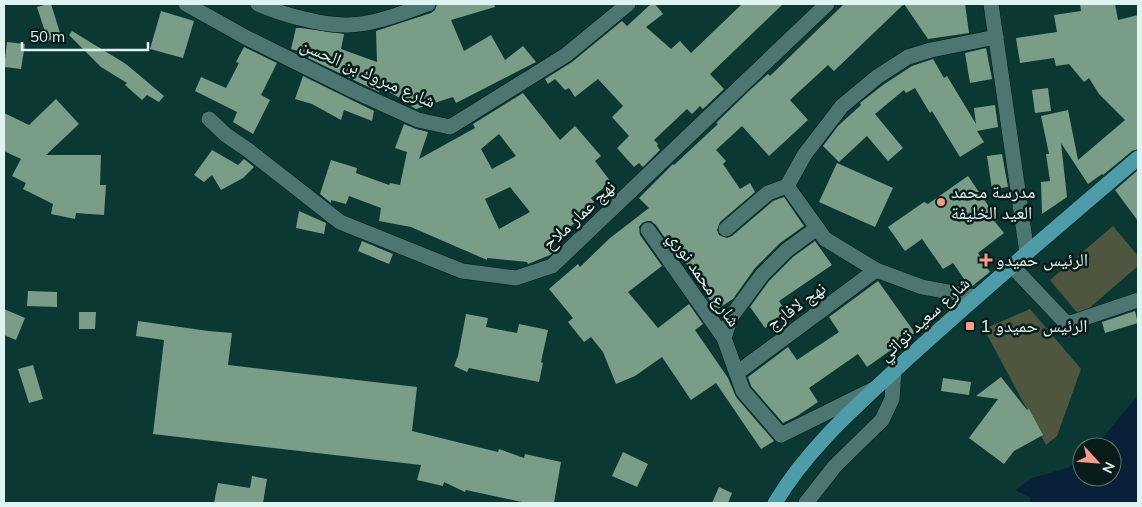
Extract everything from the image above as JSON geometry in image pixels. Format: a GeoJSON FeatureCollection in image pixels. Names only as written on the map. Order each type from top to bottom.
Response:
{"type":"FeatureCollection","features":[{"type":"Feature","properties":{"kind":"main road","name":"شارع سعيد تواتي"},"geometry":{"type":"LineString","coordinates":[[775,503],[817,446],[858,404],[976,297],[1138,158]]}},
{"type":"Feature","properties":{"kind":"street","name":"شارع مبروك بن الحسن"},"geometry":{"type":"LineString","coordinates":[[186,4],[247,38],[354,91],[418,120],[450,127],[566,55],[628,4]]}},
{"type":"Feature","properties":{"kind":"street"},"geometry":{"type":"LineString","coordinates":[[258,4],[276,11],[322,22],[348,25],[393,17],[428,4]]}},
{"type":"Feature","properties":{"kind":"street","name":"نهج عمار ملاح"},"geometry":{"type":"LineString","coordinates":[[209,118],[226,134],[340,222],[462,271],[516,278],[552,266],[827,4]]}},
{"type":"Feature","properties":{"kind":"street"},"geometry":{"type":"LineString","coordinates":[[991,4],[1027,253]]}},
{"type":"Feature","properties":{"kind":"street"},"geometry":{"type":"LineString","coordinates":[[726,228],[768,193],[787,186],[805,154],[842,106],[877,77],[916,55],[931,50],[996,37]]}},
{"type":"Feature","properties":{"kind":"street"},"geometry":{"type":"LineString","coordinates":[[787,186],[825,239],[876,270],[922,286],[976,297]]}},
{"type":"Feature","properties":{"kind":"street"},"geometry":{"type":"LineString","coordinates":[[724,338],[731,317],[762,276],[787,250],[817,228]]}},
{"type":"Feature","properties":{"kind":"street","name":"شارع محمد نوري"},"geometry":{"type":"LineString","coordinates":[[648,230],[724,338],[743,391],[781,435],[877,387]]}},
{"type":"Feature","properties":{"kind":"street"},"geometry":{"type":"LineString","coordinates":[[1012,266],[1064,321],[1070,323],[1138,300]]}},
{"type":"Feature","properties":{"kind":"street","name":"نهج لافارج"},"geometry":{"type":"LineString","coordinates":[[737,373],[876,270]]}},
{"type":"Feature","properties":{"kind":"street"},"geometry":{"type":"LineString","coordinates":[[806,503],[836,466],[882,420],[892,399],[894,371]]}},
{"type":"Feature","properties":{"kind":"green space"},"geometry":{"type":"Polygon","coordinates":[[[1113,226],[1138,256],[1138,266],[1080,316],[1050,280],[1113,226]]]}},
{"type":"Feature","properties":{"kind":"green space"},"geometry":{"type":"Polygon","coordinates":[[[1030,309],[1081,369],[1057,436],[1046,445],[984,329],[1030,309]]]}},
{"type":"Feature","properties":{"kind":"water"},"geometry":{"type":"Polygon","coordinates":[[[1138,395],[1138,503],[1029,503],[1031,498],[1015,490],[1032,478],[1072,465],[1072,487],[1122,487],[1122,437],[1103,437],[1138,395]]]}},
{"type":"Feature","properties":{"kind":"building"},"geometry":{"type":"Polygon","coordinates":[[[51,4],[61,36],[48,41],[37,7],[51,4]]]}},
{"type":"Feature","properties":{"kind":"building"},"geometry":{"type":"Polygon","coordinates":[[[437,4],[494,4],[495,7],[451,20],[464,51],[491,35],[505,60],[523,46],[536,62],[456,103],[453,97],[416,109],[411,104],[380,87],[379,92],[308,58],[310,54],[291,49],[296,28],[344,34],[341,49],[377,62],[376,31],[431,13],[435,10],[437,4]]]}},
{"type":"Feature","properties":{"kind":"building"},"geometry":{"type":"Polygon","coordinates":[[[651,4],[655,4],[663,14],[646,27],[671,49],[680,41],[691,53],[742,4],[783,4],[710,74],[724,89],[703,109],[700,106],[692,114],[687,109],[654,140],[660,150],[643,167],[639,163],[634,167],[617,148],[629,136],[612,117],[623,106],[598,79],[575,97],[569,88],[565,90],[555,79],[548,84],[545,79],[572,62],[622,21],[627,26],[651,4]]]}},
{"type":"Feature","properties":{"kind":"building"},"geometry":{"type":"Polygon","coordinates":[[[844,4],[904,4],[834,71],[828,65],[790,100],[808,120],[769,156],[742,126],[716,150],[726,161],[723,164],[740,189],[750,183],[755,192],[720,222],[717,230],[719,235],[727,238],[732,236],[773,201],[784,197],[804,226],[780,243],[755,268],[733,299],[716,310],[679,252],[676,254],[656,225],[651,221],[647,221],[639,227],[640,235],[662,266],[628,292],[658,328],[689,304],[703,324],[695,330],[728,378],[736,397],[774,441],[761,449],[716,383],[691,400],[662,357],[635,376],[616,384],[603,352],[591,337],[584,342],[568,322],[573,318],[549,289],[578,264],[580,267],[610,238],[649,208],[639,198],[673,164],[718,124],[716,123],[750,90],[768,74],[770,76],[844,4]]]}},
{"type":"Feature","properties":{"kind":"building"},"geometry":{"type":"Polygon","coordinates":[[[904,4],[965,4],[969,33],[928,39],[904,4]]]}},
{"type":"Feature","properties":{"kind":"building"},"geometry":{"type":"Polygon","coordinates":[[[1080,4],[1115,4],[1118,20],[1138,15],[1138,149],[1132,151],[1103,175],[1088,184],[1061,143],[1067,197],[1042,214],[1041,182],[1050,181],[1046,154],[1049,154],[1041,116],[1068,110],[1078,160],[1125,120],[1099,94],[1089,78],[1084,82],[1069,64],[1056,66],[1054,58],[1020,63],[1016,38],[1057,32],[1054,15],[1081,11],[1080,4]]]}},
{"type":"Feature","properties":{"kind":"building"},"geometry":{"type":"Polygon","coordinates":[[[161,11],[194,21],[183,58],[150,49],[161,11]]]}},
{"type":"Feature","properties":{"kind":"building"},"geometry":{"type":"Polygon","coordinates":[[[72,31],[126,64],[164,96],[159,102],[147,95],[142,100],[125,85],[127,83],[101,67],[69,35],[72,31]]]}},
{"type":"Feature","properties":{"kind":"building"},"geometry":{"type":"Polygon","coordinates":[[[7,42],[25,44],[21,69],[4,67],[7,42]]]}},
{"type":"Feature","properties":{"kind":"building"},"geometry":{"type":"Polygon","coordinates":[[[244,47],[277,63],[261,95],[270,100],[253,134],[233,122],[237,112],[195,91],[201,77],[226,88],[239,63],[236,62],[244,47]]]}},
{"type":"Feature","properties":{"kind":"building"},"geometry":{"type":"Polygon","coordinates":[[[986,48],[992,79],[970,83],[965,53],[986,48]]]}},
{"type":"Feature","properties":{"kind":"building"},"geometry":{"type":"Polygon","coordinates":[[[933,59],[944,78],[947,76],[976,124],[974,108],[995,105],[998,127],[977,131],[984,142],[960,157],[932,111],[930,113],[915,88],[906,93],[904,90],[875,114],[903,148],[888,161],[867,136],[839,162],[823,146],[838,126],[861,105],[860,103],[912,66],[933,59]]]}},
{"type":"Feature","properties":{"kind":"building"},"geometry":{"type":"Polygon","coordinates":[[[303,76],[374,111],[372,121],[344,110],[341,120],[312,104],[295,99],[303,76]]]}},
{"type":"Feature","properties":{"kind":"building"},"geometry":{"type":"Polygon","coordinates":[[[1048,88],[1051,111],[1035,113],[1032,90],[1048,88]]]}},
{"type":"Feature","properties":{"kind":"building"},"geometry":{"type":"Polygon","coordinates":[[[523,93],[560,140],[575,126],[601,156],[595,161],[611,182],[591,198],[594,202],[571,219],[575,223],[551,241],[555,251],[550,255],[528,264],[527,262],[487,258],[487,260],[411,227],[379,221],[381,208],[349,196],[346,204],[331,200],[331,203],[320,194],[331,160],[357,168],[356,173],[389,185],[390,183],[400,185],[407,152],[395,148],[404,124],[428,132],[419,159],[475,128],[473,124],[523,93]],[[499,134],[481,149],[492,169],[516,156],[499,134]],[[510,187],[485,199],[499,229],[530,212],[510,187]]]}},
{"type":"Feature","properties":{"kind":"building"},"geometry":{"type":"Polygon","coordinates":[[[56,99],[79,124],[46,155],[101,155],[100,185],[106,185],[104,215],[76,213],[75,219],[51,214],[53,204],[23,189],[26,183],[12,176],[21,159],[4,151],[4,113],[29,125],[56,99]]]}},
{"type":"Feature","properties":{"kind":"building"},"geometry":{"type":"Polygon","coordinates":[[[212,150],[238,165],[244,159],[254,167],[243,178],[221,190],[212,175],[204,182],[194,175],[212,150]]]}},
{"type":"Feature","properties":{"kind":"building"},"geometry":{"type":"Polygon","coordinates":[[[1002,154],[1008,187],[992,189],[987,156],[1002,154]]]}},
{"type":"Feature","properties":{"kind":"building"},"geometry":{"type":"Polygon","coordinates":[[[837,163],[893,188],[875,227],[819,202],[837,163]]]}},
{"type":"Feature","properties":{"kind":"building"},"geometry":{"type":"Polygon","coordinates":[[[1138,170],[1138,221],[1115,190],[1138,170]]]}},
{"type":"Feature","properties":{"kind":"building"},"geometry":{"type":"Polygon","coordinates":[[[968,176],[998,220],[995,222],[1004,233],[978,253],[990,272],[971,287],[953,263],[943,269],[922,239],[905,251],[888,227],[924,202],[928,204],[968,176]]]}},
{"type":"Feature","properties":{"kind":"building"},"geometry":{"type":"Polygon","coordinates":[[[299,211],[326,223],[324,234],[296,228],[299,211]]]}},
{"type":"Feature","properties":{"kind":"building"},"geometry":{"type":"Polygon","coordinates":[[[362,241],[393,254],[389,264],[358,251],[362,241]]]}},
{"type":"Feature","properties":{"kind":"building"},"geometry":{"type":"Polygon","coordinates":[[[815,241],[832,265],[779,301],[787,313],[765,328],[750,307],[769,281],[793,257],[815,241]]]}},
{"type":"Feature","properties":{"kind":"building"},"geometry":{"type":"Polygon","coordinates":[[[878,281],[915,333],[867,367],[858,354],[809,388],[818,402],[783,423],[751,386],[748,377],[788,347],[797,360],[839,332],[829,317],[878,281]]]}},
{"type":"Feature","properties":{"kind":"building"},"geometry":{"type":"Polygon","coordinates":[[[28,291],[57,292],[57,307],[27,306],[28,291]]]}},
{"type":"Feature","properties":{"kind":"building"},"geometry":{"type":"Polygon","coordinates":[[[4,309],[25,318],[16,340],[4,335],[4,309]]]}},
{"type":"Feature","properties":{"kind":"building"},"geometry":{"type":"Polygon","coordinates":[[[1135,311],[1138,323],[1105,333],[1102,322],[1135,311]]]}},
{"type":"Feature","properties":{"kind":"building"},"geometry":{"type":"Polygon","coordinates":[[[79,312],[96,312],[95,329],[79,329],[79,312]]]}},
{"type":"Feature","properties":{"kind":"building"},"geometry":{"type":"Polygon","coordinates":[[[466,314],[488,318],[486,327],[517,333],[519,324],[548,330],[539,382],[469,368],[467,372],[454,366],[458,356],[466,314]]]}},
{"type":"Feature","properties":{"kind":"building"},"geometry":{"type":"Polygon","coordinates":[[[138,321],[232,333],[228,365],[417,387],[412,431],[498,452],[499,449],[524,458],[525,454],[561,462],[554,503],[522,502],[466,490],[465,492],[444,482],[443,486],[417,480],[421,465],[153,434],[164,340],[136,336],[138,321]]]}},
{"type":"Feature","properties":{"kind":"building"},"geometry":{"type":"Polygon","coordinates":[[[33,365],[43,399],[29,403],[18,369],[33,365]]]}},
{"type":"Feature","properties":{"kind":"building"},"geometry":{"type":"Polygon","coordinates":[[[1001,377],[1027,410],[1029,409],[1043,435],[1014,451],[1004,464],[969,438],[998,399],[976,396],[1001,377]]]}},
{"type":"Feature","properties":{"kind":"building"},"geometry":{"type":"Polygon","coordinates":[[[943,378],[971,382],[969,395],[941,391],[943,378]]]}},
{"type":"Feature","properties":{"kind":"building"},"geometry":{"type":"Polygon","coordinates":[[[623,452],[648,464],[637,487],[612,476],[623,452]]]}},
{"type":"Feature","properties":{"kind":"building"},"geometry":{"type":"Polygon","coordinates":[[[252,476],[267,479],[263,503],[214,503],[218,483],[250,488],[252,476]]]}},
{"type":"Feature","properties":{"kind":"building"},"geometry":{"type":"Polygon","coordinates":[[[719,487],[732,493],[728,503],[712,503],[719,487]]]}},
{"type":"Feature","properties":{"kind":"place","name":"مدرسة محمد العيد الخليفة"},"geometry":{"type":"Point","coordinates":[941,202]}},
{"type":"Feature","properties":{"kind":"place","name":"الرئيس حميدو"},"geometry":{"type":"Point","coordinates":[986,260]}},
{"type":"Feature","properties":{"kind":"place","name":"الرئيس حميدو 1"},"geometry":{"type":"Point","coordinates":[970,326]}}]}
